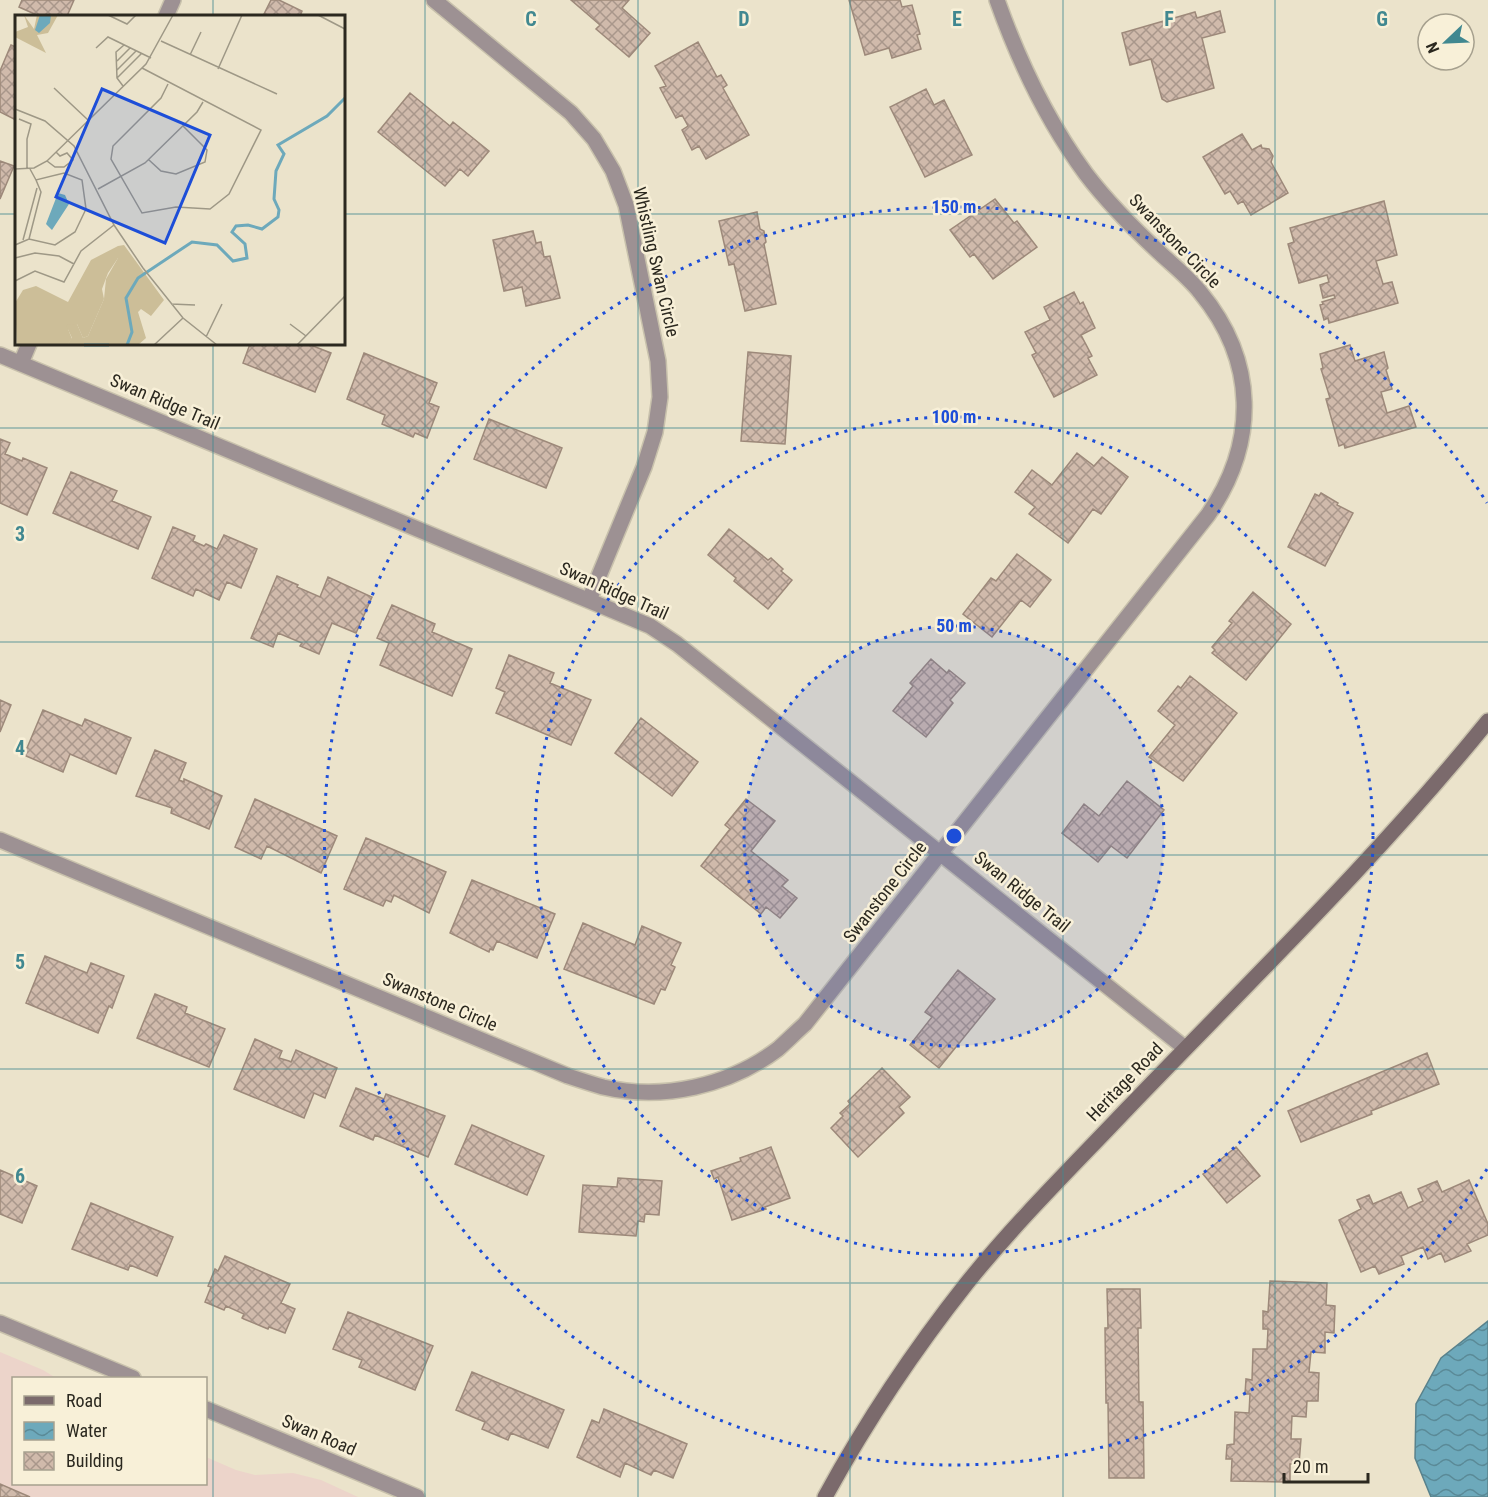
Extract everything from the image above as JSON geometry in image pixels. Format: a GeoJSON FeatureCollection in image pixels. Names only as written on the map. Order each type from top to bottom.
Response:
{"type":"FeatureCollection","features":[{"type":"Feature","properties":{"kind":"main road","name":"Heritage Road"},"geometry":{"type":"LineString","coordinates":[[825,1497],[850,1450],[906,1364],[968,1282],[1035,1205],[1376,849],[1488,721]]}},
{"type":"Feature","properties":{"kind":"street"},"geometry":{"type":"LineString","coordinates":[[166,15],[173,0]]}},
{"type":"Feature","properties":{"kind":"street","name":"Whistling Swan Circle"},"geometry":{"type":"LineString","coordinates":[[434,0],[571,112],[594,139],[613,171],[626,205],[658,361],[660,397],[655,432],[644,467],[589,600]]}},
{"type":"Feature","properties":{"kind":"street","name":"Swanstone Circle"},"geometry":{"type":"LineString","coordinates":[[0,840],[568,1076],[603,1087],[640,1092],[677,1090],[713,1082],[747,1068],[777,1049],[805,1024],[1208,515],[1234,468],[1241,442],[1245,415],[1244,387],[1236,352],[1220,320],[1199,291],[1126,221],[1086,174],[1046,113],[1014,48],[997,0]]}},
{"type":"Feature","properties":{"kind":"street"},"geometry":{"type":"LineString","coordinates":[[21,363],[29,345]]}},
{"type":"Feature","properties":{"kind":"street","name":"Swan Ridge Trail"},"geometry":{"type":"LineString","coordinates":[[0,355],[650,626],[677,644],[941,852],[1185,1048]]}},
{"type":"Feature","properties":{"kind":"street"},"geometry":{"type":"LineString","coordinates":[[0,1323],[131,1377]]}},
{"type":"Feature","properties":{"kind":"street","name":"Swan Road"},"geometry":{"type":"LineString","coordinates":[[207,1409],[417,1497]]}},
{"type":"Feature","properties":{"kind":"shaded area"},"geometry":{"type":"Polygon","coordinates":[[[0,1352],[54,1377],[12,1377],[12,1485],[207,1485],[207,1457],[236,1470],[255,1475],[293,1473],[321,1480],[358,1497],[0,1497],[0,1352]]]}},
{"type":"Feature","properties":{"kind":"water"},"geometry":{"type":"Polygon","coordinates":[[[1488,1321],[1488,1497],[1431,1497],[1415,1458],[1416,1404],[1441,1358],[1488,1321]]]}},
{"type":"Feature","properties":{"kind":"building"},"geometry":{"type":"Polygon","coordinates":[[[22,0],[74,0],[67,15],[37,15],[19,7],[22,0]]]}},
{"type":"Feature","properties":{"kind":"building"},"geometry":{"type":"Polygon","coordinates":[[[271,0],[279,0],[302,11],[300,15],[264,15],[271,0]]]}},
{"type":"Feature","properties":{"kind":"building"},"geometry":{"type":"Polygon","coordinates":[[[571,0],[629,0],[622,8],[650,33],[629,57],[596,29],[600,25],[571,0]]]}},
{"type":"Feature","properties":{"kind":"building"},"geometry":{"type":"Polygon","coordinates":[[[849,0],[900,0],[902,7],[912,5],[920,34],[917,35],[921,49],[892,58],[889,48],[865,55],[849,0]]]}},
{"type":"Feature","properties":{"kind":"building"},"geometry":{"type":"Polygon","coordinates":[[[1220,11],[1225,32],[1202,38],[1214,88],[1167,102],[1162,99],[1151,59],[1130,65],[1122,33],[1195,12],[1197,18],[1220,11]]]}},
{"type":"Feature","properties":{"kind":"building"},"geometry":{"type":"Polygon","coordinates":[[[698,42],[717,77],[721,75],[727,85],[723,88],[749,135],[706,159],[699,146],[692,150],[682,130],[688,126],[682,115],[676,118],[660,88],[666,86],[655,66],[698,42]]]}},
{"type":"Feature","properties":{"kind":"building"},"geometry":{"type":"Polygon","coordinates":[[[11,45],[15,47],[15,120],[0,112],[0,71],[11,45]]]}},
{"type":"Feature","properties":{"kind":"building"},"geometry":{"type":"Polygon","coordinates":[[[926,89],[934,105],[944,100],[972,155],[925,177],[890,107],[926,89]]]}},
{"type":"Feature","properties":{"kind":"building"},"geometry":{"type":"Polygon","coordinates":[[[410,93],[450,126],[453,122],[489,151],[468,176],[460,169],[445,186],[378,132],[410,93]]]}},
{"type":"Feature","properties":{"kind":"building"},"geometry":{"type":"Polygon","coordinates":[[[1242,134],[1252,150],[1261,145],[1262,148],[1269,149],[1273,156],[1271,162],[1288,193],[1251,215],[1243,201],[1238,204],[1230,191],[1225,194],[1203,157],[1242,134]]]}},
{"type":"Feature","properties":{"kind":"building"},"geometry":{"type":"Polygon","coordinates":[[[0,161],[14,166],[0,199],[0,161]]]}},
{"type":"Feature","properties":{"kind":"building"},"geometry":{"type":"Polygon","coordinates":[[[995,199],[1014,223],[1017,221],[1037,247],[993,279],[974,254],[970,257],[950,230],[995,199]]]}},
{"type":"Feature","properties":{"kind":"building"},"geometry":{"type":"Polygon","coordinates":[[[1384,201],[1397,255],[1376,261],[1383,284],[1392,282],[1398,303],[1329,323],[1328,318],[1324,320],[1320,305],[1323,304],[1322,302],[1335,298],[1334,295],[1323,298],[1320,285],[1329,282],[1327,275],[1299,283],[1288,244],[1294,242],[1290,228],[1384,201]]]}},
{"type":"Feature","properties":{"kind":"building"},"geometry":{"type":"Polygon","coordinates":[[[757,212],[760,229],[764,231],[766,242],[764,244],[776,304],[745,311],[734,264],[729,265],[719,221],[757,212]]]}},
{"type":"Feature","properties":{"kind":"building"},"geometry":{"type":"Polygon","coordinates":[[[533,231],[536,243],[541,242],[544,257],[550,256],[560,298],[526,306],[522,287],[504,291],[493,240],[533,231]]]}},
{"type":"Feature","properties":{"kind":"building"},"geometry":{"type":"Polygon","coordinates":[[[1074,292],[1080,304],[1083,302],[1095,328],[1081,335],[1092,356],[1088,358],[1097,375],[1054,397],[1032,355],[1036,353],[1025,332],[1050,320],[1044,307],[1074,292]]]}},
{"type":"Feature","properties":{"kind":"building"},"geometry":{"type":"Polygon","coordinates":[[[250,345],[311,345],[331,353],[315,392],[243,363],[250,345]]]}},
{"type":"Feature","properties":{"kind":"building"},"geometry":{"type":"Polygon","coordinates":[[[1350,345],[1355,361],[1384,352],[1388,368],[1386,370],[1392,389],[1381,392],[1387,413],[1409,406],[1416,427],[1345,448],[1344,444],[1339,446],[1326,399],[1330,398],[1321,369],[1323,368],[1320,354],[1350,345]]]}},
{"type":"Feature","properties":{"kind":"building"},"geometry":{"type":"Polygon","coordinates":[[[748,352],[791,356],[785,444],[741,441],[748,352]]]}},
{"type":"Feature","properties":{"kind":"building"},"geometry":{"type":"Polygon","coordinates":[[[364,353],[437,383],[429,403],[439,407],[427,438],[415,433],[413,437],[382,424],[385,415],[347,399],[364,353]]]}},
{"type":"Feature","properties":{"kind":"building"},"geometry":{"type":"Polygon","coordinates":[[[489,419],[562,448],[546,488],[474,459],[489,419]]]}},
{"type":"Feature","properties":{"kind":"building"},"geometry":{"type":"Polygon","coordinates":[[[0,439],[10,443],[5,454],[22,461],[23,458],[47,468],[27,515],[0,503],[0,439]]]}},
{"type":"Feature","properties":{"kind":"building"},"geometry":{"type":"Polygon","coordinates":[[[1077,453],[1094,466],[1102,457],[1128,477],[1101,514],[1093,509],[1068,543],[1029,514],[1035,507],[1015,492],[1032,470],[1052,485],[1077,453]]]}},
{"type":"Feature","properties":{"kind":"building"},"geometry":{"type":"Polygon","coordinates":[[[71,472],[117,491],[112,501],[151,517],[138,549],[53,513],[71,472]]]}},
{"type":"Feature","properties":{"kind":"building"},"geometry":{"type":"Polygon","coordinates":[[[1321,493],[1353,513],[1325,566],[1288,547],[1315,494],[1319,496],[1321,493]]]}},
{"type":"Feature","properties":{"kind":"building"},"geometry":{"type":"Polygon","coordinates":[[[173,527],[195,536],[193,541],[204,546],[206,544],[217,549],[224,535],[257,549],[241,588],[227,582],[219,600],[196,589],[193,596],[152,578],[173,527]]]}},
{"type":"Feature","properties":{"kind":"building"},"geometry":{"type":"Polygon","coordinates":[[[729,529],[768,560],[771,558],[792,580],[768,609],[734,581],[736,578],[708,555],[729,529]]]}},
{"type":"Feature","properties":{"kind":"building"},"geometry":{"type":"Polygon","coordinates":[[[1017,554],[1051,580],[1030,607],[1021,600],[992,637],[963,614],[991,578],[996,581],[1017,554]]]}},
{"type":"Feature","properties":{"kind":"building"},"geometry":{"type":"Polygon","coordinates":[[[277,576],[320,597],[328,577],[372,597],[356,633],[332,623],[319,654],[300,646],[302,643],[278,633],[273,647],[251,638],[277,576]]]}},
{"type":"Feature","properties":{"kind":"building"},"geometry":{"type":"Polygon","coordinates":[[[1253,592],[1291,624],[1246,680],[1212,653],[1215,650],[1212,647],[1232,623],[1229,621],[1253,592]]]}},
{"type":"Feature","properties":{"kind":"building"},"geometry":{"type":"Polygon","coordinates":[[[392,605],[435,624],[432,632],[472,649],[452,696],[380,665],[389,643],[377,638],[392,605]]]}},
{"type":"Feature","properties":{"kind":"building"},"geometry":{"type":"Polygon","coordinates":[[[509,655],[554,673],[550,683],[591,700],[571,745],[496,713],[505,692],[496,688],[509,655]]]}},
{"type":"Feature","properties":{"kind":"building"},"geometry":{"type":"Polygon","coordinates":[[[931,659],[947,673],[949,670],[965,683],[950,700],[953,703],[926,737],[893,711],[913,686],[910,683],[931,659]]]}},
{"type":"Feature","properties":{"kind":"building"},"geometry":{"type":"Polygon","coordinates":[[[1190,676],[1237,713],[1183,781],[1149,757],[1175,725],[1158,711],[1178,686],[1181,688],[1190,676]]]}},
{"type":"Feature","properties":{"kind":"building"},"geometry":{"type":"Polygon","coordinates":[[[0,700],[11,705],[0,732],[0,700]]]}},
{"type":"Feature","properties":{"kind":"building"},"geometry":{"type":"Polygon","coordinates":[[[43,710],[82,726],[85,719],[131,738],[116,774],[70,754],[63,772],[24,755],[43,710]]]}},
{"type":"Feature","properties":{"kind":"building"},"geometry":{"type":"Polygon","coordinates":[[[641,718],[698,762],[672,796],[615,753],[641,718]]]}},
{"type":"Feature","properties":{"kind":"building"},"geometry":{"type":"Polygon","coordinates":[[[155,750],[186,763],[179,780],[184,782],[184,779],[222,796],[209,829],[171,813],[172,808],[136,796],[155,750]]]}},
{"type":"Feature","properties":{"kind":"building"},"geometry":{"type":"Polygon","coordinates":[[[1127,781],[1164,810],[1127,858],[1111,846],[1098,862],[1062,833],[1084,804],[1099,816],[1127,781]]]}},
{"type":"Feature","properties":{"kind":"building"},"geometry":{"type":"Polygon","coordinates":[[[255,799],[337,836],[321,873],[267,846],[261,859],[235,847],[255,799]]]}},
{"type":"Feature","properties":{"kind":"building"},"geometry":{"type":"Polygon","coordinates":[[[746,799],[775,821],[751,851],[788,880],[782,886],[797,898],[780,918],[766,907],[761,914],[701,866],[730,829],[725,825],[746,799]]]}},
{"type":"Feature","properties":{"kind":"building"},"geometry":{"type":"Polygon","coordinates":[[[366,838],[446,872],[429,913],[394,895],[391,902],[386,900],[383,906],[344,889],[366,838]]]}},
{"type":"Feature","properties":{"kind":"building"},"geometry":{"type":"Polygon","coordinates":[[[472,880],[555,914],[537,958],[497,941],[493,950],[490,949],[489,952],[450,933],[472,880]]]}},
{"type":"Feature","properties":{"kind":"building"},"geometry":{"type":"Polygon","coordinates":[[[583,923],[635,945],[642,926],[681,943],[671,965],[675,967],[665,990],[661,989],[654,1004],[564,969],[583,923]]]}},
{"type":"Feature","properties":{"kind":"building"},"geometry":{"type":"Polygon","coordinates":[[[45,956],[87,973],[91,963],[124,976],[112,1008],[109,1006],[98,1033],[26,1003],[45,956]]]}},
{"type":"Feature","properties":{"kind":"building"},"geometry":{"type":"Polygon","coordinates":[[[958,970],[995,999],[939,1068],[910,1045],[932,1017],[925,1012],[958,970]]]}},
{"type":"Feature","properties":{"kind":"building"},"geometry":{"type":"Polygon","coordinates":[[[155,994],[187,1007],[185,1013],[225,1029],[209,1067],[137,1038],[155,994]]]}},
{"type":"Feature","properties":{"kind":"building"},"geometry":{"type":"Polygon","coordinates":[[[255,1039],[282,1051],[279,1058],[291,1062],[296,1050],[337,1068],[325,1098],[314,1093],[304,1118],[234,1089],[255,1039]]]}},
{"type":"Feature","properties":{"kind":"building"},"geometry":{"type":"Polygon","coordinates":[[[1427,1053],[1439,1084],[1301,1142],[1288,1111],[1427,1053]]]}},
{"type":"Feature","properties":{"kind":"building"},"geometry":{"type":"Polygon","coordinates":[[[882,1068],[910,1097],[899,1107],[904,1113],[858,1157],[831,1128],[843,1116],[840,1113],[850,1104],[848,1101],[882,1068]]]}},
{"type":"Feature","properties":{"kind":"building"},"geometry":{"type":"Polygon","coordinates":[[[356,1088],[384,1099],[386,1094],[445,1116],[428,1157],[375,1135],[373,1140],[340,1126],[356,1088]]]}},
{"type":"Feature","properties":{"kind":"building"},"geometry":{"type":"Polygon","coordinates":[[[472,1125],[544,1156],[527,1195],[455,1164],[472,1125]]]}},
{"type":"Feature","properties":{"kind":"building"},"geometry":{"type":"Polygon","coordinates":[[[771,1147],[790,1198],[732,1220],[718,1177],[714,1179],[711,1171],[741,1161],[740,1158],[771,1147]]]}},
{"type":"Feature","properties":{"kind":"building"},"geometry":{"type":"Polygon","coordinates":[[[1236,1147],[1260,1176],[1227,1203],[1203,1174],[1236,1147]]]}},
{"type":"Feature","properties":{"kind":"building"},"geometry":{"type":"Polygon","coordinates":[[[0,1170],[37,1186],[22,1223],[0,1214],[0,1170]]]}},
{"type":"Feature","properties":{"kind":"building"},"geometry":{"type":"Polygon","coordinates":[[[618,1178],[662,1181],[659,1215],[645,1214],[644,1222],[638,1221],[636,1236],[579,1232],[583,1185],[617,1187],[618,1178]]]}},
{"type":"Feature","properties":{"kind":"building"},"geometry":{"type":"Polygon","coordinates":[[[1469,1180],[1488,1224],[1488,1235],[1467,1244],[1471,1251],[1445,1262],[1441,1253],[1428,1259],[1423,1247],[1401,1256],[1404,1264],[1379,1274],[1375,1266],[1361,1272],[1339,1220],[1361,1209],[1357,1200],[1369,1195],[1373,1204],[1401,1192],[1408,1208],[1423,1201],[1418,1189],[1437,1181],[1442,1192],[1469,1180]]]}},
{"type":"Feature","properties":{"kind":"building"},"geometry":{"type":"Polygon","coordinates":[[[91,1203],[173,1237],[157,1276],[130,1265],[128,1270],[72,1249],[91,1203]]]}},
{"type":"Feature","properties":{"kind":"building"},"geometry":{"type":"Polygon","coordinates":[[[225,1256],[290,1284],[281,1303],[295,1309],[285,1333],[244,1319],[242,1318],[244,1314],[226,1306],[224,1310],[205,1302],[215,1269],[218,1271],[225,1256]]]}},
{"type":"Feature","properties":{"kind":"building"},"geometry":{"type":"Polygon","coordinates":[[[1270,1281],[1327,1283],[1326,1305],[1335,1306],[1334,1333],[1325,1332],[1325,1353],[1311,1352],[1309,1372],[1319,1373],[1318,1401],[1307,1401],[1306,1417],[1292,1416],[1291,1439],[1301,1439],[1299,1464],[1290,1464],[1290,1482],[1231,1481],[1232,1459],[1226,1459],[1227,1445],[1234,1444],[1235,1412],[1249,1413],[1250,1394],[1245,1394],[1246,1379],[1252,1380],[1253,1349],[1267,1349],[1268,1329],[1263,1329],[1263,1311],[1268,1312],[1270,1281]]]}},
{"type":"Feature","properties":{"kind":"building"},"geometry":{"type":"Polygon","coordinates":[[[1107,1289],[1140,1289],[1139,1402],[1143,1402],[1144,1478],[1109,1478],[1105,1328],[1108,1328],[1107,1289]]]}},
{"type":"Feature","properties":{"kind":"building"},"geometry":{"type":"Polygon","coordinates":[[[348,1312],[433,1346],[415,1390],[359,1367],[362,1360],[333,1349],[348,1312]]]}},
{"type":"Feature","properties":{"kind":"building"},"geometry":{"type":"Polygon","coordinates":[[[472,1372],[564,1410],[548,1448],[511,1433],[508,1440],[482,1429],[485,1422],[456,1410],[472,1372]]]}},
{"type":"Feature","properties":{"kind":"building"},"geometry":{"type":"Polygon","coordinates":[[[604,1409],[687,1444],[673,1478],[654,1470],[651,1475],[625,1463],[620,1477],[577,1457],[592,1420],[599,1423],[604,1409]]]}},
{"type":"Feature","properties":{"kind":"building"},"geometry":{"type":"Polygon","coordinates":[[[0,1484],[30,1497],[0,1497],[0,1484]]]}}]}
